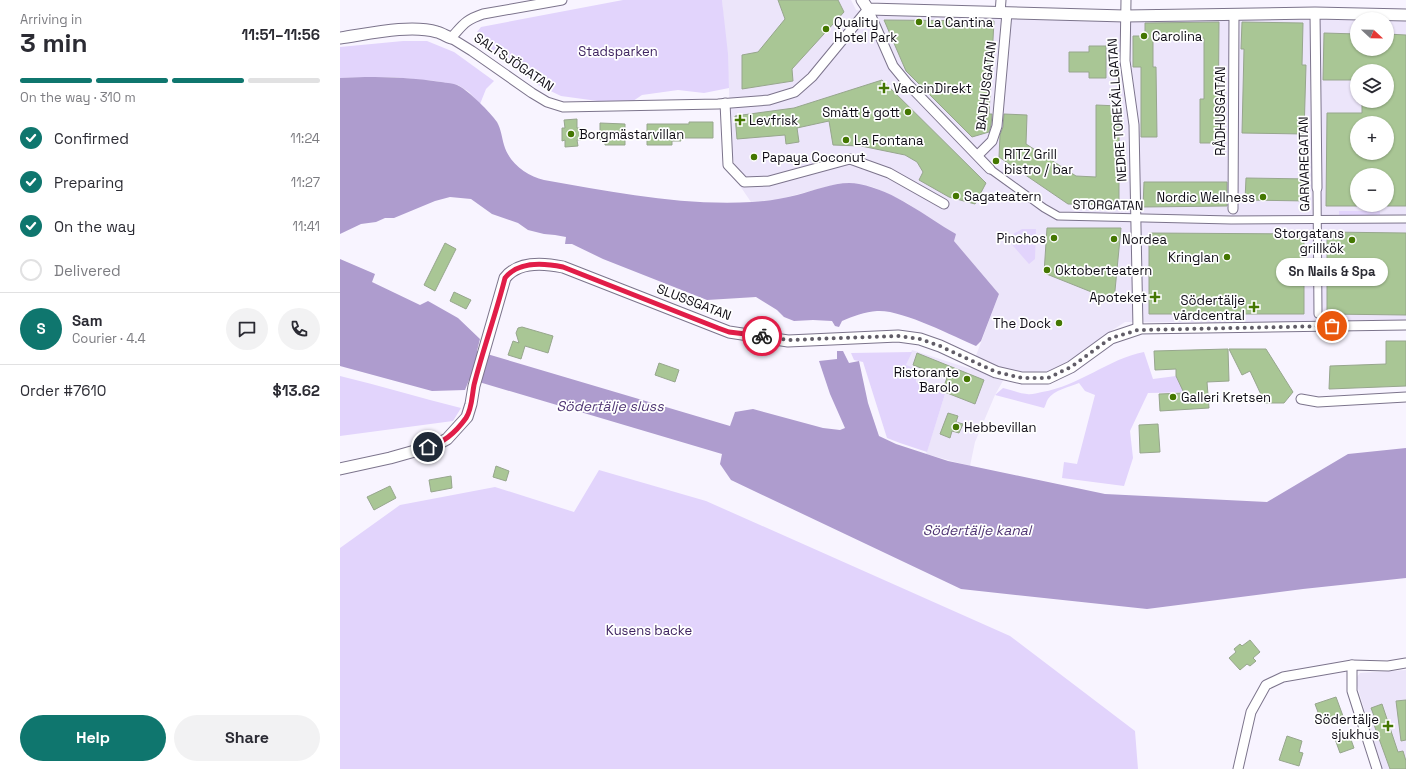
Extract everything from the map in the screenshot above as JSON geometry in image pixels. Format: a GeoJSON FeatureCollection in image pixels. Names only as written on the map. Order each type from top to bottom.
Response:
{"type":"FeatureCollection","features":[{"type":"Feature","properties":{"kind":"street"},"geometry":{"type":"LineString","coordinates":[[451,38],[470,18],[483,14],[562,0]]}},
{"type":"Feature","properties":{"kind":"street","name":"BADHUSGATAN"},"geometry":{"type":"LineString","coordinates":[[978,155],[992,141],[997,126],[1004,13],[1001,0]]}},
{"type":"Feature","properties":{"kind":"street","name":"NEDRE TOREKÄLLGATAN"},"geometry":{"type":"LineString","coordinates":[[1126,0],[1125,61],[1134,125],[1138,330]]}},
{"type":"Feature","properties":{"kind":"street"},"geometry":{"type":"LineString","coordinates":[[990,169],[906,83],[894,66],[865,5],[1004,13],[1126,16],[1315,13],[1406,15]]}},
{"type":"Feature","properties":{"kind":"street","name":"SALTSJÖGATAN"},"geometry":{"type":"LineString","coordinates":[[340,38],[402,29],[436,32],[451,38],[472,51],[546,102],[563,107],[681,106],[769,100],[795,92],[812,77],[865,5]]}},
{"type":"Feature","properties":{"kind":"street","name":"GARVAREGATAN"},"geometry":{"type":"LineString","coordinates":[[1315,13],[1318,314]]}},
{"type":"Feature","properties":{"kind":"street","name":"RÅDHUSGATAN"},"geometry":{"type":"LineString","coordinates":[[1233,209],[1234,14]]}},
{"type":"Feature","properties":{"kind":"street"},"geometry":{"type":"LineString","coordinates":[[725,103],[728,166],[744,182],[769,181],[850,159],[889,173],[944,204]]}},
{"type":"Feature","properties":{"kind":"street","name":"STORGATAN"},"geometry":{"type":"LineString","coordinates":[[990,169],[1058,216],[1231,220],[1406,219]]}},
{"type":"Feature","properties":{"kind":"street"},"geometry":{"type":"LineString","coordinates":[[1231,220],[1233,209]]}},
{"type":"Feature","properties":{"kind":"street","name":"SLUSSGATAN"},"geometry":{"type":"LineString","coordinates":[[340,469],[390,458],[436,445],[447,439],[467,417],[474,386],[505,278],[510,272],[522,266],[550,264],[563,267],[729,332],[788,340],[898,336],[920,339],[940,346],[996,372],[1022,378],[1048,378],[1071,367],[1111,338],[1138,330]]}},
{"type":"Feature","properties":{"kind":"street"},"geometry":{"type":"LineString","coordinates":[[1138,330],[1406,325]]}},
{"type":"Feature","properties":{"kind":"street"},"geometry":{"type":"LineString","coordinates":[[1301,399],[1318,402],[1406,397]]}},
{"type":"Feature","properties":{"kind":"street"},"geometry":{"type":"LineString","coordinates":[[1238,769],[1251,712],[1266,685],[1283,677],[1352,665],[1388,666],[1406,663]]}},
{"type":"Feature","properties":{"kind":"street"},"geometry":{"type":"LineString","coordinates":[[1352,665],[1352,691],[1377,769]]}},
{"type":"Feature","properties":{"kind":"shaded area"},"geometry":{"type":"Polygon","coordinates":[[[722,0],[851,0],[856,10],[881,14],[1350,19],[1350,56],[1394,56],[1394,19],[1406,19],[1406,321],[1231,323],[1125,322],[1111,331],[1074,361],[1052,371],[1031,372],[1009,370],[995,395],[975,442],[970,466],[926,454],[945,394],[916,382],[906,365],[912,350],[971,369],[999,294],[954,241],[933,221],[907,203],[873,187],[848,183],[837,184],[776,200],[751,202],[738,183],[730,142],[729,88],[722,0]]]}},
{"type":"Feature","properties":{"kind":"shaded area","name":"Södertälje sjukhus"},"geometry":{"type":"Polygon","coordinates":[[[1406,670],[1406,769],[1382,769],[1356,682],[1357,677],[1360,673],[1406,670]]]}},
{"type":"Feature","properties":{"kind":"green space","name":"Stadsparken"},"geometry":{"type":"Polygon","coordinates":[[[623,0],[722,0],[728,54],[729,88],[704,93],[678,90],[642,95],[633,101],[605,102],[561,96],[538,85],[477,39],[477,32],[481,27],[623,0]]]}},
{"type":"Feature","properties":{"kind":"green space"},"geometry":{"type":"Polygon","coordinates":[[[403,41],[427,41],[454,52],[494,81],[486,89],[480,104],[469,92],[458,85],[435,81],[392,77],[340,78],[340,47],[403,41]]]}},
{"type":"Feature","properties":{"kind":"green space"},"geometry":{"type":"Polygon","coordinates":[[[1339,211],[1380,212],[1380,223],[1339,222],[1339,211]]]}},
{"type":"Feature","properties":{"kind":"green space"},"geometry":{"type":"Polygon","coordinates":[[[1022,229],[1036,229],[1035,259],[1029,264],[1006,238],[1022,229]]]}},
{"type":"Feature","properties":{"kind":"green space"},"geometry":{"type":"Polygon","coordinates":[[[912,352],[906,365],[916,369],[916,382],[945,394],[927,452],[887,438],[863,362],[854,360],[851,353],[912,352]]]}},
{"type":"Feature","properties":{"kind":"green space"},"geometry":{"type":"Polygon","coordinates":[[[1144,352],[1153,379],[1176,376],[1178,380],[1202,392],[1148,393],[1130,431],[1133,458],[1124,486],[1062,478],[1064,462],[1077,464],[1095,395],[1085,391],[1079,383],[1054,393],[1048,399],[1044,408],[995,395],[1003,388],[1029,394],[1056,389],[1081,379],[1118,360],[1144,352]]]}},
{"type":"Feature","properties":{"kind":"green space"},"geometry":{"type":"Polygon","coordinates":[[[340,376],[461,408],[453,421],[340,436],[340,376]]]}},
{"type":"Feature","properties":{"kind":"green space","name":"Kusens backe"},"geometry":{"type":"Polygon","coordinates":[[[599,470],[706,501],[1010,636],[1135,731],[1138,769],[340,769],[340,548],[400,505],[495,487],[574,512],[599,470]]]}},
{"type":"Feature","properties":{"kind":"water"},"geometry":{"type":"Polygon","coordinates":[[[365,77],[422,80],[450,83],[459,86],[480,102],[497,122],[506,152],[514,163],[525,172],[544,180],[647,197],[726,203],[780,199],[844,183],[859,184],[885,192],[898,198],[956,234],[954,241],[999,294],[981,341],[976,346],[927,324],[899,314],[887,312],[877,311],[864,313],[842,321],[839,327],[835,326],[832,321],[794,321],[784,317],[777,310],[756,297],[707,300],[603,259],[572,244],[565,244],[566,237],[528,230],[518,223],[492,214],[471,199],[450,197],[435,201],[394,218],[385,218],[376,222],[361,224],[340,234],[340,78],[365,77]]]}},
{"type":"Feature","properties":{"kind":"water","name":"Södertälje kanal"},"geometry":{"type":"Polygon","coordinates":[[[340,259],[375,274],[372,282],[420,305],[428,301],[458,318],[480,339],[477,351],[730,426],[735,412],[753,409],[823,428],[840,430],[845,428],[830,394],[819,361],[837,359],[837,351],[843,351],[849,363],[859,361],[868,403],[879,436],[896,444],[948,461],[1105,494],[1267,502],[1348,454],[1406,448],[1406,578],[1303,589],[1147,609],[961,589],[731,480],[720,464],[722,454],[479,382],[469,380],[465,390],[432,391],[340,366],[340,259]]]}},
{"type":"Feature","properties":{"kind":"building"},"geometry":{"type":"Polygon","coordinates":[[[778,0],[838,0],[844,12],[792,69],[793,81],[742,89],[742,55],[758,52],[785,19],[778,0]]]}},
{"type":"Feature","properties":{"kind":"building"},"geometry":{"type":"Polygon","coordinates":[[[884,20],[994,21],[989,114],[992,114],[989,132],[972,137],[906,71],[884,20]]]}},
{"type":"Feature","properties":{"kind":"building"},"geometry":{"type":"Polygon","coordinates":[[[1219,22],[1218,143],[1200,143],[1200,99],[1204,99],[1204,38],[1179,38],[1179,35],[1153,35],[1153,67],[1156,67],[1157,137],[1141,137],[1141,67],[1133,67],[1133,36],[1145,36],[1145,23],[1219,22]]]}},
{"type":"Feature","properties":{"kind":"building"},"geometry":{"type":"Polygon","coordinates":[[[1242,22],[1303,23],[1302,65],[1306,65],[1304,134],[1242,133],[1244,49],[1241,49],[1242,22]]]}},
{"type":"Feature","properties":{"kind":"building"},"geometry":{"type":"Polygon","coordinates":[[[1324,33],[1350,34],[1350,56],[1394,56],[1394,34],[1406,35],[1406,206],[1394,206],[1394,168],[1350,168],[1350,206],[1326,206],[1327,113],[1362,113],[1362,108],[1394,108],[1394,64],[1350,64],[1350,80],[1323,80],[1324,33]]]}},
{"type":"Feature","properties":{"kind":"building"},"geometry":{"type":"Polygon","coordinates":[[[1089,46],[1106,46],[1106,78],[1089,78],[1089,72],[1069,72],[1069,52],[1089,52],[1089,46]]]}},
{"type":"Feature","properties":{"kind":"building"},"geometry":{"type":"Polygon","coordinates":[[[882,80],[986,183],[975,204],[949,197],[919,180],[923,172],[917,162],[905,155],[861,146],[833,145],[829,121],[797,128],[799,142],[786,144],[785,135],[737,139],[735,116],[794,108],[882,80]]]}},
{"type":"Feature","properties":{"kind":"building"},"geometry":{"type":"Polygon","coordinates":[[[1096,105],[1119,106],[1119,205],[1068,204],[999,157],[1000,135],[1003,127],[1004,114],[1027,115],[1026,144],[1076,176],[1096,177],[1096,105]]]}},
{"type":"Feature","properties":{"kind":"building","name":"Borgmästarvillan"},"geometry":{"type":"Polygon","coordinates":[[[577,119],[577,128],[580,128],[581,140],[577,140],[578,146],[565,147],[565,140],[562,141],[562,128],[565,128],[564,120],[577,119]]]}},
{"type":"Feature","properties":{"kind":"building"},"geometry":{"type":"Polygon","coordinates":[[[689,122],[713,122],[713,138],[681,138],[681,141],[672,141],[672,145],[647,145],[647,124],[689,124],[689,122]]]}},
{"type":"Feature","properties":{"kind":"building"},"geometry":{"type":"Polygon","coordinates":[[[600,123],[625,124],[625,145],[605,145],[605,140],[600,140],[600,123]]]}},
{"type":"Feature","properties":{"kind":"building"},"geometry":{"type":"Polygon","coordinates":[[[1246,178],[1309,179],[1308,201],[1245,200],[1246,178]]]}},
{"type":"Feature","properties":{"kind":"building"},"geometry":{"type":"Polygon","coordinates":[[[1144,182],[1227,182],[1227,206],[1143,207],[1144,182]]]}},
{"type":"Feature","properties":{"kind":"building"},"geometry":{"type":"Polygon","coordinates":[[[1047,228],[1121,228],[1114,301],[1044,273],[1047,228]]]}},
{"type":"Feature","properties":{"kind":"building"},"geometry":{"type":"Polygon","coordinates":[[[1327,232],[1406,233],[1406,315],[1327,314],[1327,232]]]}},
{"type":"Feature","properties":{"kind":"building","name":"Kringlan"},"geometry":{"type":"Polygon","coordinates":[[[1149,233],[1304,234],[1304,314],[1149,314],[1149,233]]]}},
{"type":"Feature","properties":{"kind":"building"},"geometry":{"type":"Polygon","coordinates":[[[445,243],[456,249],[435,291],[424,285],[445,243]]]}},
{"type":"Feature","properties":{"kind":"building"},"geometry":{"type":"Polygon","coordinates":[[[454,292],[471,300],[466,309],[450,301],[454,292]]]}},
{"type":"Feature","properties":{"kind":"building"},"geometry":{"type":"Polygon","coordinates":[[[522,327],[553,336],[548,353],[525,346],[521,359],[508,355],[513,341],[519,343],[516,333],[518,328],[522,327]]]}},
{"type":"Feature","properties":{"kind":"building"},"geometry":{"type":"Polygon","coordinates":[[[1386,341],[1406,341],[1406,386],[1329,389],[1330,366],[1386,364],[1386,341]]]}},
{"type":"Feature","properties":{"kind":"building"},"geometry":{"type":"Polygon","coordinates":[[[1228,349],[1229,381],[1207,382],[1209,408],[1160,411],[1159,394],[1184,393],[1176,376],[1176,369],[1155,370],[1154,351],[1228,349]]]}},
{"type":"Feature","properties":{"kind":"building"},"geometry":{"type":"Polygon","coordinates":[[[1229,349],[1266,349],[1293,392],[1284,403],[1265,403],[1250,371],[1242,375],[1229,349]]]}},
{"type":"Feature","properties":{"kind":"building"},"geometry":{"type":"Polygon","coordinates":[[[917,353],[984,380],[975,404],[942,391],[947,378],[913,365],[917,353]]]}},
{"type":"Feature","properties":{"kind":"building"},"geometry":{"type":"Polygon","coordinates":[[[659,363],[679,370],[675,382],[655,375],[659,363]]]}},
{"type":"Feature","properties":{"kind":"building"},"geometry":{"type":"Polygon","coordinates":[[[948,413],[958,416],[956,422],[963,424],[959,433],[952,431],[950,438],[940,434],[948,413]]]}},
{"type":"Feature","properties":{"kind":"building"},"geometry":{"type":"Polygon","coordinates":[[[1158,424],[1160,452],[1140,453],[1139,425],[1158,424]]]}},
{"type":"Feature","properties":{"kind":"building"},"geometry":{"type":"Polygon","coordinates":[[[496,466],[509,471],[506,481],[493,477],[496,466]]]}},
{"type":"Feature","properties":{"kind":"building"},"geometry":{"type":"Polygon","coordinates":[[[451,476],[452,488],[431,492],[429,480],[451,476]]]}},
{"type":"Feature","properties":{"kind":"building"},"geometry":{"type":"Polygon","coordinates":[[[390,486],[396,498],[374,510],[367,497],[390,486]]]}},
{"type":"Feature","properties":{"kind":"building"},"geometry":{"type":"Polygon","coordinates":[[[1250,640],[1260,652],[1253,658],[1256,661],[1250,666],[1247,664],[1240,670],[1229,658],[1236,652],[1234,649],[1240,644],[1242,646],[1250,640]]]}},
{"type":"Feature","properties":{"kind":"building"},"geometry":{"type":"Polygon","coordinates":[[[1336,697],[1343,716],[1322,723],[1315,704],[1336,697]]]}},
{"type":"Feature","properties":{"kind":"building"},"geometry":{"type":"Polygon","coordinates":[[[1406,700],[1406,740],[1401,741],[1396,701],[1406,700]]]}},
{"type":"Feature","properties":{"kind":"building"},"geometry":{"type":"Polygon","coordinates":[[[1382,704],[1398,752],[1403,751],[1406,761],[1406,769],[1390,769],[1373,722],[1376,721],[1371,708],[1382,704]]]}},
{"type":"Feature","properties":{"kind":"building"},"geometry":{"type":"Polygon","coordinates":[[[1349,734],[1354,748],[1340,753],[1335,739],[1349,734]]]}},
{"type":"Feature","properties":{"kind":"building"},"geometry":{"type":"Polygon","coordinates":[[[1287,736],[1302,741],[1299,752],[1303,753],[1299,766],[1279,760],[1287,736]]]}},
{"type":"Feature","properties":{"kind":"way so far"},"geometry":{"type":"LineString","coordinates":[[762,336],[788,340],[898,336],[920,339],[940,346],[996,372],[1022,378],[1048,378],[1071,367],[1111,338],[1138,330],[1332,326]]}},
{"type":"Feature","properties":{"kind":"place","name":"La Cantina"},"geometry":{"type":"Point","coordinates":[919,22]}},
{"type":"Feature","properties":{"kind":"place","name":"Quality Hotel Park"},"geometry":{"type":"Point","coordinates":[826,29]}},
{"type":"Feature","properties":{"kind":"place","name":"Carolina"},"geometry":{"type":"Point","coordinates":[1144,36]}},
{"type":"Feature","properties":{"kind":"place","name":"VaccinDirekt"},"geometry":{"type":"Point","coordinates":[884,88]}},
{"type":"Feature","properties":{"kind":"place","name":"Smått & gott"},"geometry":{"type":"Point","coordinates":[908,112]}},
{"type":"Feature","properties":{"kind":"place","name":"Levfrisk"},"geometry":{"type":"Point","coordinates":[740,120]}},
{"type":"Feature","properties":{"kind":"place","name":"Borgmästarvillan"},"geometry":{"type":"Point","coordinates":[571,134]}},
{"type":"Feature","properties":{"kind":"place","name":"La Fontana"},"geometry":{"type":"Point","coordinates":[846,140]}},
{"type":"Feature","properties":{"kind":"place","name":"Papaya Coconut"},"geometry":{"type":"Point","coordinates":[754,157]}},
{"type":"Feature","properties":{"kind":"place","name":"RITZ Grill bistro / bar"},"geometry":{"type":"Point","coordinates":[996,161]}},
{"type":"Feature","properties":{"kind":"place","name":"Sagateatern"},"geometry":{"type":"Point","coordinates":[956,196]}},
{"type":"Feature","properties":{"kind":"place","name":"Nordic Wellness"},"geometry":{"type":"Point","coordinates":[1263,197]}},
{"type":"Feature","properties":{"kind":"place","name":"Pinchos"},"geometry":{"type":"Point","coordinates":[1054,238]}},
{"type":"Feature","properties":{"kind":"place","name":"Nordea"},"geometry":{"type":"Point","coordinates":[1114,239]}},
{"type":"Feature","properties":{"kind":"place","name":"Storgatans grillkök"},"geometry":{"type":"Point","coordinates":[1352,240]}},
{"type":"Feature","properties":{"kind":"place","name":"Kringlan"},"geometry":{"type":"Point","coordinates":[1227,257]}},
{"type":"Feature","properties":{"kind":"place","name":"Oktoberteatern"},"geometry":{"type":"Point","coordinates":[1047,270]}},
{"type":"Feature","properties":{"kind":"place","name":"Apoteket"},"geometry":{"type":"Point","coordinates":[1155,297]}},
{"type":"Feature","properties":{"kind":"place","name":"Södertälje vårdcentral"},"geometry":{"type":"Point","coordinates":[1254,307]}},
{"type":"Feature","properties":{"kind":"place","name":"The Dock"},"geometry":{"type":"Point","coordinates":[1059,323]}},
{"type":"Feature","properties":{"kind":"place","name":"Sn Nails & Spa"},"geometry":{"type":"Point","coordinates":[1332,326]}},
{"type":"Feature","properties":{"kind":"place","name":"Ristorante Barolo"},"geometry":{"type":"Point","coordinates":[967,379]}},
{"type":"Feature","properties":{"kind":"place","name":"Galleri Kretsen"},"geometry":{"type":"Point","coordinates":[1173,397]}},
{"type":"Feature","properties":{"kind":"place","name":"Hebbevillan"},"geometry":{"type":"Point","coordinates":[956,427]}},
{"type":"Feature","properties":{"kind":"place","name":"Södertälje sjukhus"},"geometry":{"type":"Point","coordinates":[1388,726]}},
{"type":"Feature","properties":{"kind":"route"},"geometry":{"type":"LineString","coordinates":[[428,447],[436,445],[447,439],[467,417],[474,386],[500,300],[505,278],[510,272],[522,266],[550,264],[563,267],[729,332],[762,336]]}},
{"type":"Feature","properties":{"kind":"water label","name":"Södertälje sluss"},"geometry":{"type":"Point","coordinates":[610,406]}}]}
